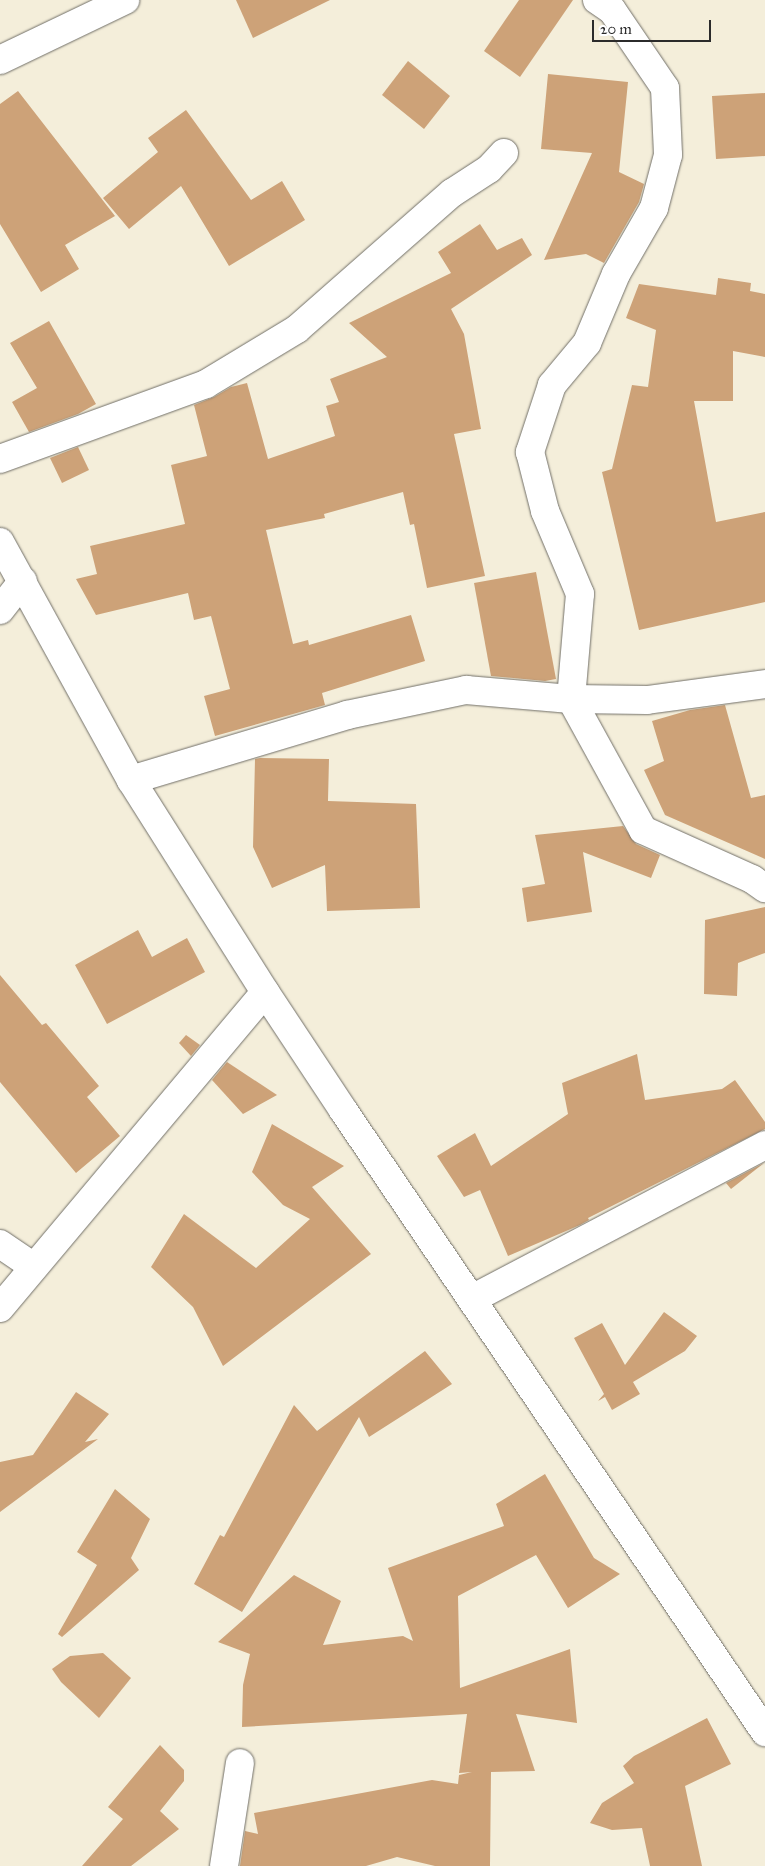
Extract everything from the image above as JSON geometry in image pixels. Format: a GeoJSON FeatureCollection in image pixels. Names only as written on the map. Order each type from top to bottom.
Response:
{"type":"FeatureCollection","features":[{"type":"Feature","properties":{"kind":"street"},"geometry":{"type":"LineString","coordinates":[[0,60],[125,0]]}},
{"type":"Feature","properties":{"kind":"street"},"geometry":{"type":"LineString","coordinates":[[597,0],[612,10],[665,88],[668,155],[654,208],[616,274],[587,343],[552,385],[530,452],[546,511],[580,594],[571,699],[643,830],[752,879],[765,888]]}},
{"type":"Feature","properties":{"kind":"street"},"geometry":{"type":"LineString","coordinates":[[0,459],[206,384],[297,329],[452,193],[489,169],[504,153]]}},
{"type":"Feature","properties":{"kind":"street"},"geometry":{"type":"LineString","coordinates":[[0,542],[131,780],[265,992],[765,1732]]}},
{"type":"Feature","properties":{"kind":"street"},"geometry":{"type":"LineString","coordinates":[[0,610],[23,581]]}},
{"type":"Feature","properties":{"kind":"street"},"geometry":{"type":"LineString","coordinates":[[131,780],[347,715],[466,690],[571,699],[647,700],[765,684]]}},
{"type":"Feature","properties":{"kind":"street"},"geometry":{"type":"LineString","coordinates":[[0,1308],[265,992]]}},
{"type":"Feature","properties":{"kind":"street"},"geometry":{"type":"LineString","coordinates":[[472,1300],[765,1145]]}},
{"type":"Feature","properties":{"kind":"street"},"geometry":{"type":"LineString","coordinates":[[0,1244],[34,1267]]}},
{"type":"Feature","properties":{"kind":"street"},"geometry":{"type":"LineString","coordinates":[[224,1866],[240,1763]]}},
{"type":"Feature","properties":{"kind":"building"},"geometry":{"type":"Polygon","coordinates":[[[236,0],[330,0],[253,38],[236,0]]]}},
{"type":"Feature","properties":{"kind":"building"},"geometry":{"type":"Polygon","coordinates":[[[519,0],[573,0],[520,77],[484,51],[519,0]]]}},
{"type":"Feature","properties":{"kind":"building"},"geometry":{"type":"Polygon","coordinates":[[[408,61],[450,96],[424,129],[382,95],[408,61]]]}},
{"type":"Feature","properties":{"kind":"building"},"geometry":{"type":"Polygon","coordinates":[[[548,74],[628,82],[619,172],[644,184],[639,202],[604,263],[586,254],[544,260],[592,153],[541,149],[548,74]]]}},
{"type":"Feature","properties":{"kind":"building"},"geometry":{"type":"Polygon","coordinates":[[[18,91],[115,216],[65,245],[79,269],[41,292],[0,224],[0,104],[18,91]]]}},
{"type":"Feature","properties":{"kind":"building"},"geometry":{"type":"Polygon","coordinates":[[[765,93],[765,156],[716,159],[712,96],[765,93]]]}},
{"type":"Feature","properties":{"kind":"building"},"geometry":{"type":"Polygon","coordinates":[[[186,110],[251,200],[282,181],[305,220],[229,266],[181,186],[129,229],[103,198],[158,152],[148,138],[186,110]]]}},
{"type":"Feature","properties":{"kind":"building"},"geometry":{"type":"Polygon","coordinates":[[[480,224],[497,250],[522,238],[532,255],[451,309],[464,334],[481,429],[454,434],[485,576],[427,588],[414,524],[410,525],[403,492],[324,514],[325,518],[266,530],[293,644],[308,640],[309,645],[411,615],[425,661],[322,693],[325,705],[215,736],[204,696],[230,689],[211,616],[194,620],[188,593],[96,615],[76,579],[97,574],[90,546],[185,524],[171,465],[207,456],[194,405],[214,397],[231,387],[247,383],[268,459],[335,436],[326,406],[339,402],[330,379],[387,357],[349,323],[451,273],[438,252],[480,224]]]}},
{"type":"Feature","properties":{"kind":"building"},"geometry":{"type":"Polygon","coordinates":[[[718,278],[751,283],[750,291],[765,294],[765,357],[733,351],[733,401],[694,401],[716,522],[765,512],[765,602],[639,630],[602,472],[612,469],[632,385],[648,387],[656,330],[626,318],[639,284],[716,295],[718,278]]]}},
{"type":"Feature","properties":{"kind":"building"},"geometry":{"type":"Polygon","coordinates":[[[49,321],[96,404],[78,414],[29,432],[12,402],[37,388],[10,343],[49,321]]]}},
{"type":"Feature","properties":{"kind":"building"},"geometry":{"type":"Polygon","coordinates":[[[78,447],[89,470],[62,483],[50,458],[78,447]]]}},
{"type":"Feature","properties":{"kind":"building"},"geometry":{"type":"Polygon","coordinates":[[[536,572],[556,679],[545,681],[491,676],[474,583],[536,572]]]}},
{"type":"Feature","properties":{"kind":"building"},"geometry":{"type":"Polygon","coordinates":[[[725,705],[751,798],[765,795],[765,859],[665,815],[644,770],[664,761],[652,721],[690,710],[725,705]]]}},
{"type":"Feature","properties":{"kind":"building"},"geometry":{"type":"Polygon","coordinates":[[[255,759],[329,759],[328,801],[416,804],[420,908],[327,911],[325,865],[272,888],[253,847],[255,759]]]}},
{"type":"Feature","properties":{"kind":"building"},"geometry":{"type":"Polygon","coordinates":[[[623,826],[636,844],[660,855],[651,878],[583,852],[592,912],[527,922],[522,888],[545,884],[535,835],[623,826]]]}},
{"type":"Feature","properties":{"kind":"building"},"geometry":{"type":"Polygon","coordinates":[[[765,907],[765,953],[738,963],[737,996],[704,994],[705,920],[765,907]]]}},
{"type":"Feature","properties":{"kind":"building"},"geometry":{"type":"Polygon","coordinates":[[[138,930],[152,957],[187,938],[205,972],[107,1024],[75,965],[138,930]]]}},
{"type":"Feature","properties":{"kind":"building"},"geometry":{"type":"Polygon","coordinates":[[[0,975],[42,1025],[46,1023],[99,1086],[87,1097],[120,1136],[76,1173],[0,1082],[0,975]]]}},
{"type":"Feature","properties":{"kind":"building"},"geometry":{"type":"Polygon","coordinates":[[[186,1035],[200,1045],[191,1056],[179,1043],[186,1035]]]}},
{"type":"Feature","properties":{"kind":"building"},"geometry":{"type":"Polygon","coordinates":[[[637,1054],[645,1100],[722,1089],[735,1080],[765,1122],[765,1129],[588,1218],[589,1220],[580,1225],[508,1256],[480,1190],[464,1197],[437,1156],[475,1133],[491,1166],[568,1114],[562,1083],[637,1054]]]}},
{"type":"Feature","properties":{"kind":"building"},"geometry":{"type":"Polygon","coordinates":[[[227,1062],[277,1095],[243,1114],[212,1080],[227,1062]]]}},
{"type":"Feature","properties":{"kind":"building"},"geometry":{"type":"Polygon","coordinates":[[[272,1124],[344,1166],[312,1187],[371,1254],[223,1366],[193,1307],[151,1267],[184,1214],[256,1268],[310,1219],[283,1205],[252,1172],[272,1124]]]}},
{"type":"Feature","properties":{"kind":"building"},"geometry":{"type":"Polygon","coordinates":[[[764,1163],[731,1189],[726,1183],[764,1163]]]}},
{"type":"Feature","properties":{"kind":"building"},"geometry":{"type":"Polygon","coordinates":[[[664,1312],[697,1336],[685,1351],[633,1382],[640,1394],[612,1410],[605,1397],[598,1401],[604,1394],[574,1338],[602,1323],[625,1365],[664,1312]]]}},
{"type":"Feature","properties":{"kind":"building"},"geometry":{"type":"Polygon","coordinates":[[[425,1351],[452,1384],[369,1437],[359,1417],[242,1612],[194,1584],[220,1535],[224,1537],[294,1405],[317,1431],[425,1351]]]}},
{"type":"Feature","properties":{"kind":"building"},"geometry":{"type":"Polygon","coordinates":[[[76,1392],[109,1414],[85,1442],[98,1439],[0,1512],[0,1462],[33,1455],[76,1392]]]}},
{"type":"Feature","properties":{"kind":"building"},"geometry":{"type":"Polygon","coordinates":[[[545,1474],[594,1558],[620,1574],[568,1608],[536,1555],[458,1596],[460,1688],[570,1649],[577,1723],[516,1714],[535,1771],[491,1772],[490,1866],[435,1866],[397,1857],[366,1866],[240,1866],[245,1831],[258,1834],[254,1813],[432,1780],[458,1784],[459,1775],[472,1772],[459,1773],[467,1714],[242,1727],[243,1685],[250,1654],[218,1642],[294,1575],[341,1601],[323,1645],[403,1636],[413,1641],[388,1568],[504,1526],[496,1504],[545,1474]]]}},
{"type":"Feature","properties":{"kind":"building"},"geometry":{"type":"Polygon","coordinates":[[[115,1489],[150,1519],[131,1558],[139,1570],[62,1637],[58,1634],[97,1565],[77,1552],[115,1489]]]}},
{"type":"Feature","properties":{"kind":"building"},"geometry":{"type":"Polygon","coordinates":[[[103,1653],[131,1678],[99,1718],[61,1682],[52,1669],[70,1656],[103,1653]]]}},
{"type":"Feature","properties":{"kind":"building"},"geometry":{"type":"Polygon","coordinates":[[[707,1718],[731,1764],[685,1786],[702,1866],[650,1866],[642,1828],[612,1830],[590,1823],[602,1803],[634,1783],[623,1766],[634,1756],[707,1718]]]}},
{"type":"Feature","properties":{"kind":"building"},"geometry":{"type":"Polygon","coordinates":[[[160,1745],[184,1770],[184,1781],[160,1811],[179,1829],[131,1866],[82,1866],[123,1819],[108,1807],[160,1745]]]}}]}
